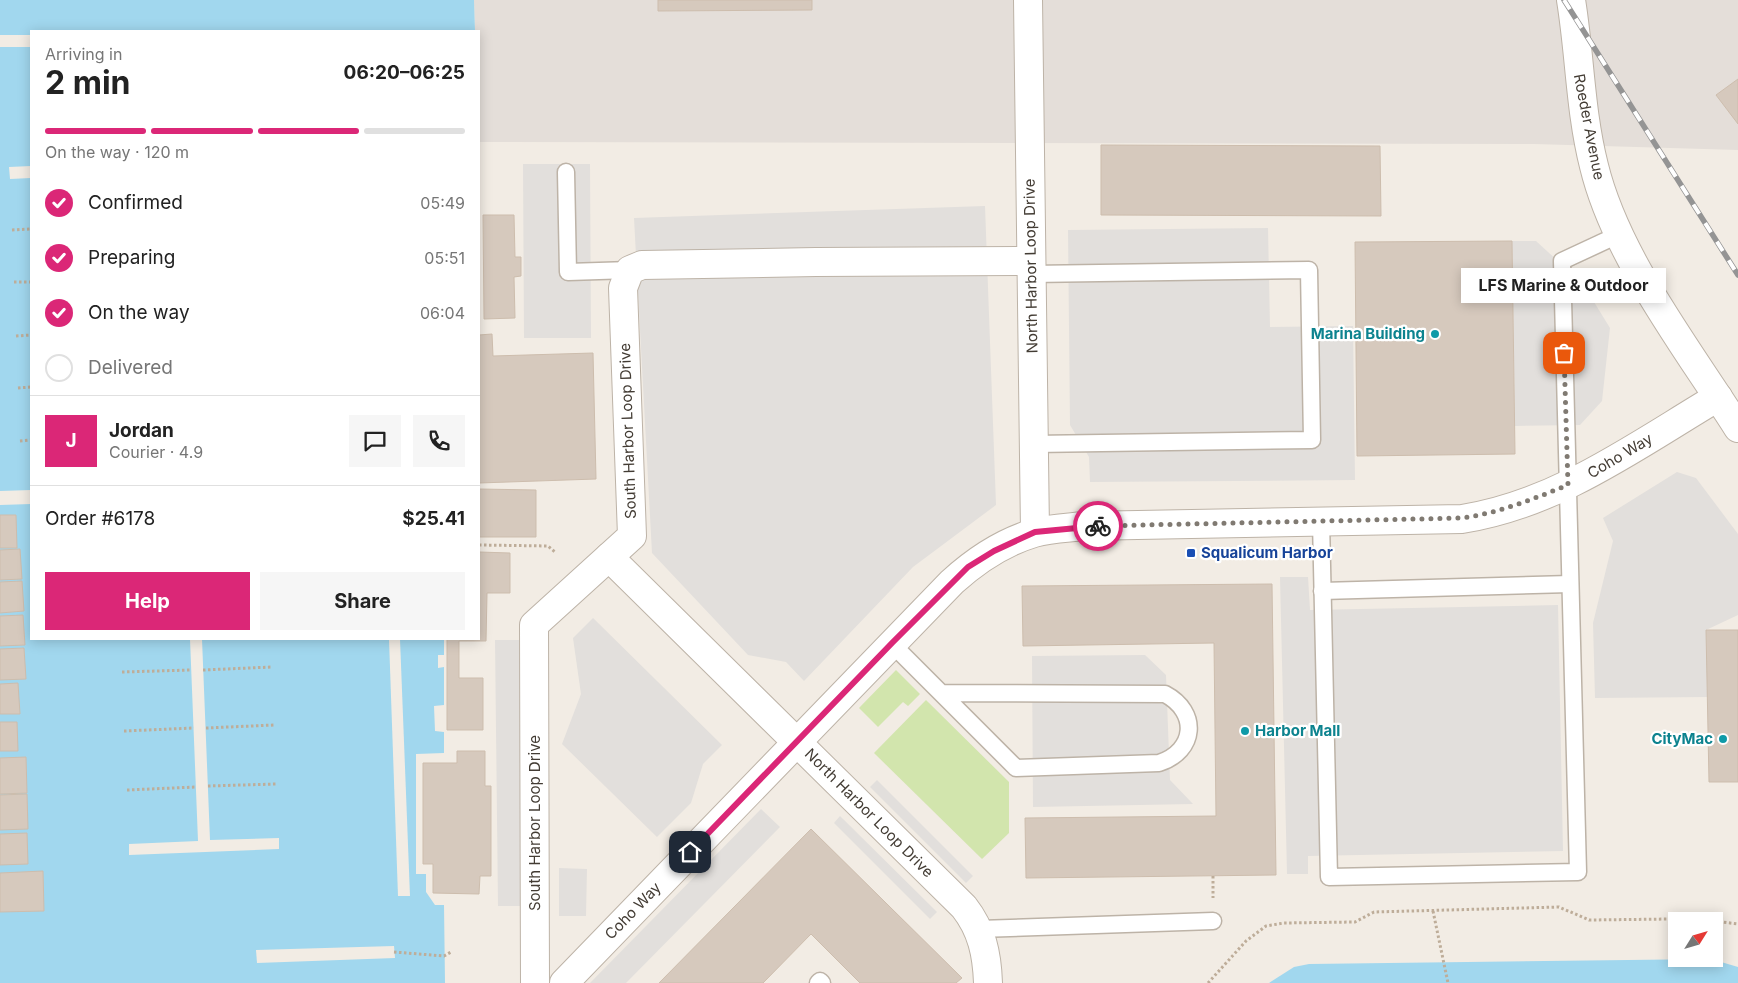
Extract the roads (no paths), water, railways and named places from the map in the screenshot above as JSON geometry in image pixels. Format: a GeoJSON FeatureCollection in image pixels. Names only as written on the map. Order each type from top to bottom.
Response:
{"type":"FeatureCollection","features":[{"type":"Feature","properties":{"kind":"street","name":"North Harbor Loop Drive"},"geometry":{"type":"LineString","coordinates":[[1028,0],[1035,532]]}},
{"type":"Feature","properties":{"kind":"street","name":"Roeder Avenue"},"geometry":{"type":"LineString","coordinates":[[1571,0],[1590,150],[1603,195],[1620,234],[1663,312],[1738,428]]}},
{"type":"Feature","properties":{"kind":"street"},"geometry":{"type":"LineString","coordinates":[[630,270],[642,265],[816,262],[1031,268]]}},
{"type":"Feature","properties":{"kind":"street","name":"South Harbor Loop Drive"},"geometry":{"type":"LineString","coordinates":[[535,983],[534,625],[632,536],[624,288],[630,270]]}},
{"type":"Feature","properties":{"kind":"street","name":"Coho Way"},"geometry":{"type":"LineString","coordinates":[[564,983],[892,643],[968,567],[994,551],[1035,532],[1084,526],[1462,518],[1489,514],[1585,478],[1718,397]]}},
{"type":"Feature","properties":{"kind":"street","name":"North Harbor Loop Drive"},"geometry":{"type":"LineString","coordinates":[[609,557],[964,907],[979,929],[987,958],[988,983]]}},
{"type":"Feature","properties":{"kind":"lane"},"geometry":{"type":"LineString","coordinates":[[566,172],[568,272],[630,270]]}},
{"type":"Feature","properties":{"kind":"lane"},"geometry":{"type":"LineString","coordinates":[[1321,522],[1329,877],[1578,872],[1562,261],[1620,234]]}},
{"type":"Feature","properties":{"kind":"lane"},"geometry":{"type":"LineString","coordinates":[[1031,268],[1309,270],[1312,430],[1312,440],[1034,444]]}},
{"type":"Feature","properties":{"kind":"lane"},"geometry":{"type":"LineString","coordinates":[[1322,591],[1570,584]]}},
{"type":"Feature","properties":{"kind":"lane"},"geometry":{"type":"LineString","coordinates":[[892,643],[940,693],[1016,768],[1160,763],[1180,752],[1186,742],[1189,731],[1188,719],[1183,709],[1175,700],[1165,694],[940,693]]}},
{"type":"Feature","properties":{"kind":"lane"},"geometry":{"type":"LineString","coordinates":[[979,929],[1213,921]]}},
{"type":"Feature","properties":{"kind":"lane"},"geometry":{"type":"LineString","coordinates":[[818,983],[820,981],[822,983]]}},
{"type":"Feature","properties":{"kind":"water"},"geometry":{"type":"Polygon","coordinates":[[[0,0],[474,0],[475,30],[30,30],[30,640],[444,640],[444,655],[438,655],[438,668],[444,667],[444,705],[434,706],[435,731],[444,732],[444,753],[416,754],[416,874],[426,874],[426,892],[435,905],[444,905],[445,983],[0,983],[0,0]]]}},
{"type":"Feature","properties":{"kind":"water"},"geometry":{"type":"Polygon","coordinates":[[[1668,960],[1668,968],[1722,968],[1723,963],[1738,967],[1738,983],[1269,983],[1294,967],[1309,964],[1668,960]]]}},
{"type":"Feature","properties":{"kind":"railway"},"geometry":{"type":"LineString","coordinates":[[1564,0],[1738,275]]}},
{"type":"Feature","properties":{"kind":"place","name":"Marina Building"},"geometry":{"type":"Point","coordinates":[1435,334]}},
{"type":"Feature","properties":{"kind":"place","name":"LFS Marine & Outdoor"},"geometry":{"type":"Point","coordinates":[1564,353]}},
{"type":"Feature","properties":{"kind":"place","name":"Squalicum Harbor"},"geometry":{"type":"Point","coordinates":[1191,553]}},
{"type":"Feature","properties":{"kind":"place","name":"Harbor Mall"},"geometry":{"type":"Point","coordinates":[1245,731]}},
{"type":"Feature","properties":{"kind":"place","name":"CityMac"},"geometry":{"type":"Point","coordinates":[1723,739]}}]}
